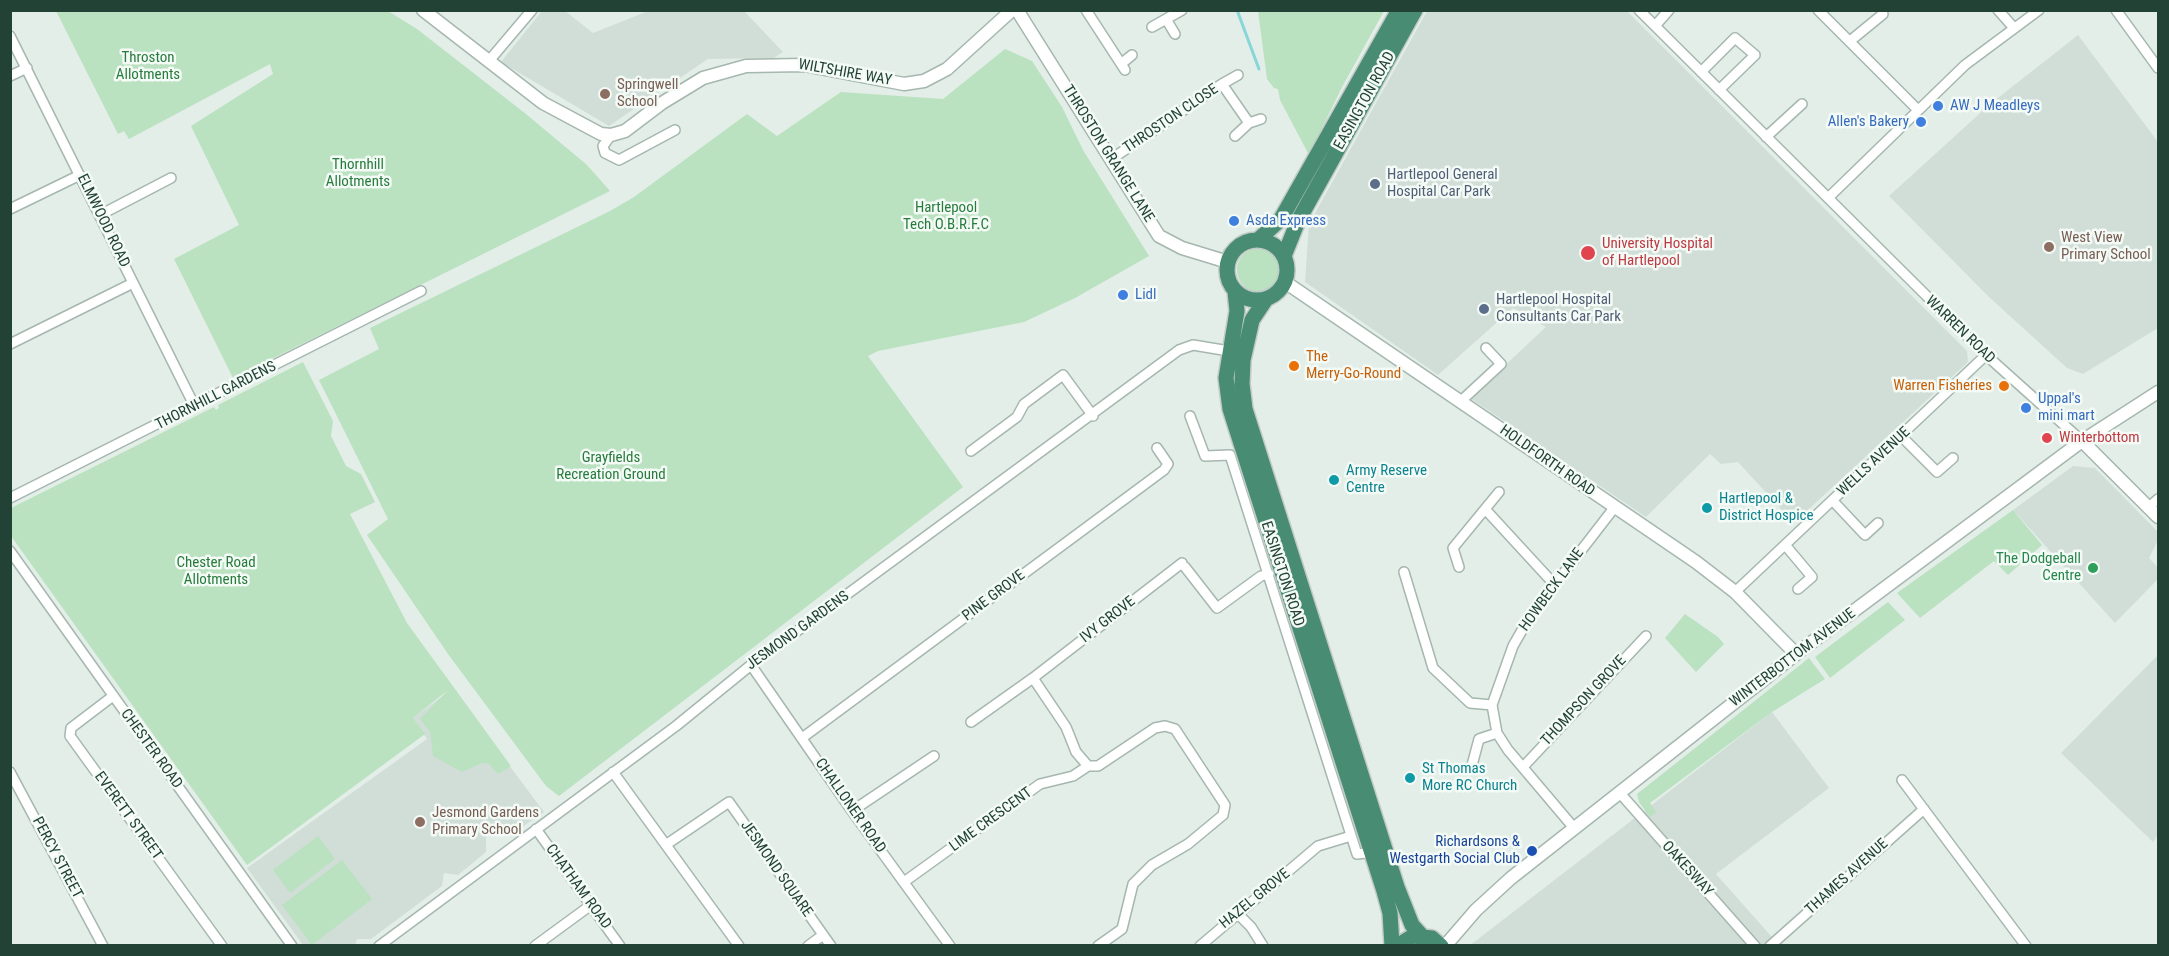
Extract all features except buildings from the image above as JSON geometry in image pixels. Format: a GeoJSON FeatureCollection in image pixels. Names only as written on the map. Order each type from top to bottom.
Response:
{"type":"FeatureCollection","features":[{"type":"Feature","properties":{"kind":"highway","name":"EASINGTON ROAD"},"geometry":{"type":"LineString","coordinates":[[1399,10],[1281,219],[1259,239],[1251,240],[1236,248],[1228,262],[1227,273],[1235,291],[1237,311],[1229,351],[1227,396],[1245,457],[1280,544],[1378,850],[1412,925],[1422,936]]}},
{"type":"Feature","properties":{"kind":"highway","name":"EASINGTON ROAD"},"geometry":{"type":"LineString","coordinates":[[1245,457],[1243,360],[1252,320],[1266,299],[1281,290],[1285,282],[1287,264],[1284,256],[1298,221],[1415,10]]}},
{"type":"Feature","properties":{"kind":"highway"},"geometry":{"type":"LineString","coordinates":[[1259,239],[1278,247],[1284,256]]}},
{"type":"Feature","properties":{"kind":"highway"},"geometry":{"type":"LineString","coordinates":[[1235,291],[1244,298],[1266,299]]}},
{"type":"Feature","properties":{"kind":"highway","name":"EASINGTON ROAD"},"geometry":{"type":"LineString","coordinates":[[1378,850],[1395,945]]}},
{"type":"Feature","properties":{"kind":"highway"},"geometry":{"type":"LineString","coordinates":[[1395,945],[1413,936],[1422,936],[1432,938],[1443,945]]}},
{"type":"Feature","properties":{"kind":"street"},"geometry":{"type":"LineString","coordinates":[[423,10],[543,103],[601,134],[611,135]]}},
{"type":"Feature","properties":{"kind":"street"},"geometry":{"type":"LineString","coordinates":[[488,62],[532,10]]}},
{"type":"Feature","properties":{"kind":"street","name":"WILTSHIRE WAY"},"geometry":{"type":"LineString","coordinates":[[611,135],[625,131],[662,103],[703,78],[746,66],[804,65],[904,84],[924,81],[947,69],[1012,10]]}},
{"type":"Feature","properties":{"kind":"street","name":"THROSTON GRANGE LANE"},"geometry":{"type":"LineString","coordinates":[[1017,10],[1159,236],[1182,248],[1228,262]]}},
{"type":"Feature","properties":{"kind":"street"},"geometry":{"type":"LineString","coordinates":[[1086,10],[1123,67],[1132,55]]}},
{"type":"Feature","properties":{"kind":"street"},"geometry":{"type":"LineString","coordinates":[[1152,27],[1182,10]]}},
{"type":"Feature","properties":{"kind":"street","name":"WARREN ROAD"},"geometry":{"type":"LineString","coordinates":[[1639,10],[1986,356],[2154,503],[2158,517]]}},
{"type":"Feature","properties":{"kind":"street"},"geometry":{"type":"LineString","coordinates":[[1654,26],[1669,10]]}},
{"type":"Feature","properties":{"kind":"street"},"geometry":{"type":"LineString","coordinates":[[1818,10],[1917,109]]}},
{"type":"Feature","properties":{"kind":"street"},"geometry":{"type":"LineString","coordinates":[[1998,10],[2014,28]]}},
{"type":"Feature","properties":{"kind":"street"},"geometry":{"type":"LineString","coordinates":[[1828,198],[1917,109],[1965,66],[2039,10]]}},
{"type":"Feature","properties":{"kind":"street"},"geometry":{"type":"LineString","coordinates":[[2116,10],[2158,68]]}},
{"type":"Feature","properties":{"kind":"street"},"geometry":{"type":"LineString","coordinates":[[1850,41],[1883,14]]}},
{"type":"Feature","properties":{"kind":"street"},"geometry":{"type":"LineString","coordinates":[[1166,19],[1175,34]]}},
{"type":"Feature","properties":{"kind":"street","name":"ELMWOOD ROAD"},"geometry":{"type":"LineString","coordinates":[[10,36],[195,407]]}},
{"type":"Feature","properties":{"kind":"street"},"geometry":{"type":"LineString","coordinates":[[1701,72],[1736,38],[1755,55],[1719,90]]}},
{"type":"Feature","properties":{"kind":"street"},"geometry":{"type":"LineString","coordinates":[[10,76],[27,68]]}},
{"type":"Feature","properties":{"kind":"street"},"geometry":{"type":"LineString","coordinates":[[1222,84],[1239,75]]}},
{"type":"Feature","properties":{"kind":"street","name":"THROSTON CLOSE"},"geometry":{"type":"LineString","coordinates":[[1110,160],[1222,84],[1249,123]]}},
{"type":"Feature","properties":{"kind":"street"},"geometry":{"type":"LineString","coordinates":[[1766,137],[1802,104]]}},
{"type":"Feature","properties":{"kind":"street"},"geometry":{"type":"LineString","coordinates":[[1235,136],[1249,123],[1261,118]]}},
{"type":"Feature","properties":{"kind":"street"},"geometry":{"type":"LineString","coordinates":[[611,135],[603,146],[605,153],[619,160],[675,130]]}},
{"type":"Feature","properties":{"kind":"street"},"geometry":{"type":"LineString","coordinates":[[10,208],[80,175]]}},
{"type":"Feature","properties":{"kind":"street"},"geometry":{"type":"LineString","coordinates":[[100,215],[171,178]]}},
{"type":"Feature","properties":{"kind":"street","name":"HOLDFORTH ROAD"},"geometry":{"type":"LineString","coordinates":[[1285,282],[1461,401],[1735,592],[1797,654]]}},
{"type":"Feature","properties":{"kind":"street"},"geometry":{"type":"LineString","coordinates":[[10,344],[133,283]]}},
{"type":"Feature","properties":{"kind":"street","name":"THORNHILL GARDENS"},"geometry":{"type":"LineString","coordinates":[[10,498],[195,407],[421,291]]}},
{"type":"Feature","properties":{"kind":"street","name":"JESMOND GARDENS"},"geometry":{"type":"LineString","coordinates":[[379,945],[676,726],[751,665],[1093,416],[1179,350],[1193,345],[1229,351]]}},
{"type":"Feature","properties":{"kind":"street"},"geometry":{"type":"LineString","coordinates":[[1461,401],[1502,364],[1486,348]]}},
{"type":"Feature","properties":{"kind":"street","name":"WELLS AVENUE"},"geometry":{"type":"LineString","coordinates":[[1735,592],[1986,356]]}},
{"type":"Feature","properties":{"kind":"street"},"geometry":{"type":"LineString","coordinates":[[971,451],[1017,417],[1024,404],[1063,375],[1093,416]]}},
{"type":"Feature","properties":{"kind":"street","name":"WINTERBOTTOM AVENUE"},"geometry":{"type":"LineString","coordinates":[[1443,945],[1485,902],[1574,828],[1797,654],[2082,441],[2158,392]]}},
{"type":"Feature","properties":{"kind":"street"},"geometry":{"type":"LineString","coordinates":[[1190,416],[1205,456],[1245,457]]}},
{"type":"Feature","properties":{"kind":"street"},"geometry":{"type":"LineString","coordinates":[[1902,437],[1937,472],[1953,458]]}},
{"type":"Feature","properties":{"kind":"street","name":"PINE GROVE"},"geometry":{"type":"LineString","coordinates":[[802,738],[1155,476],[1168,464],[1157,448]]}},
{"type":"Feature","properties":{"kind":"street","name":"EASINGTON ROAD"},"geometry":{"type":"LineString","coordinates":[[1245,457],[1269,574],[1357,854],[1378,850]]}},
{"type":"Feature","properties":{"kind":"street"},"geometry":{"type":"LineString","coordinates":[[1459,567],[1453,548],[1499,492]]}},
{"type":"Feature","properties":{"kind":"street"},"geometry":{"type":"LineString","coordinates":[[1833,501],[1865,535],[1878,523]]}},
{"type":"Feature","properties":{"kind":"street","name":"HOWBECK LANE"},"geometry":{"type":"LineString","coordinates":[[1574,828],[1522,767],[1497,733],[1492,705],[1513,645],[1554,584],[1614,508]]}},
{"type":"Feature","properties":{"kind":"street"},"geometry":{"type":"LineString","coordinates":[[1485,509],[1554,584]]}},
{"type":"Feature","properties":{"kind":"street"},"geometry":{"type":"LineString","coordinates":[[1786,546],[1812,577],[1798,589]]}},
{"type":"Feature","properties":{"kind":"street","name":"CHESTER ROAD"},"geometry":{"type":"LineString","coordinates":[[12,557],[292,945]]}},
{"type":"Feature","properties":{"kind":"street","name":"IVY GROVE"},"geometry":{"type":"LineString","coordinates":[[971,722],[1184,565],[1220,612],[1261,576],[1269,574]]}},
{"type":"Feature","properties":{"kind":"street"},"geometry":{"type":"LineString","coordinates":[[1404,572],[1433,668],[1470,703],[1492,705]]}},
{"type":"Feature","properties":{"kind":"street","name":"THOMPSON GROVE"},"geometry":{"type":"LineString","coordinates":[[1522,767],[1647,636]]}},
{"type":"Feature","properties":{"kind":"street","name":"CHALLONER ROAD"},"geometry":{"type":"LineString","coordinates":[[751,665],[852,811],[950,945]]}},
{"type":"Feature","properties":{"kind":"street"},"geometry":{"type":"LineString","coordinates":[[1033,678],[1066,727],[1076,752],[1088,766]]}},
{"type":"Feature","properties":{"kind":"street","name":"EVERETT STREET"},"geometry":{"type":"LineString","coordinates":[[113,696],[71,728],[70,736],[222,945]]}},
{"type":"Feature","properties":{"kind":"street","name":"LIME CRESCENT"},"geometry":{"type":"LineString","coordinates":[[904,882],[1040,784],[1073,776],[1088,766],[1098,766],[1155,728],[1165,726],[1175,729],[1225,805],[1223,815],[1216,823],[1152,865],[1133,884],[1122,929],[1098,945]]}},
{"type":"Feature","properties":{"kind":"street"},"geometry":{"type":"LineString","coordinates":[[1471,769],[1479,739],[1497,733]]}},
{"type":"Feature","properties":{"kind":"street"},"geometry":{"type":"LineString","coordinates":[[852,811],[934,756]]}},
{"type":"Feature","properties":{"kind":"street","name":"PERCY STREET"},"geometry":{"type":"LineString","coordinates":[[10,772],[103,945]]}},
{"type":"Feature","properties":{"kind":"street"},"geometry":{"type":"LineString","coordinates":[[613,772],[739,945]]}},
{"type":"Feature","properties":{"kind":"street"},"geometry":{"type":"LineString","coordinates":[[1902,780],[2026,945]]}},
{"type":"Feature","properties":{"kind":"street","name":"OAKESWAY"},"geometry":{"type":"LineString","coordinates":[[1619,792],[1755,945]]}},
{"type":"Feature","properties":{"kind":"street","name":"JESMOND SQUARE"},"geometry":{"type":"LineString","coordinates":[[667,844],[729,802],[831,945]]}},
{"type":"Feature","properties":{"kind":"street","name":"THAMES AVENUE"},"geometry":{"type":"LineString","coordinates":[[1770,945],[1923,809]]}},
{"type":"Feature","properties":{"kind":"street","name":"CHATHAM ROAD"},"geometry":{"type":"LineString","coordinates":[[536,829],[620,945]]}},
{"type":"Feature","properties":{"kind":"street","name":"HAZEL GROVE"},"geometry":{"type":"LineString","coordinates":[[1200,945],[1239,915],[1318,846],[1351,836]]}},
{"type":"Feature","properties":{"kind":"street"},"geometry":{"type":"LineString","coordinates":[[536,945],[591,905]]}},
{"type":"Feature","properties":{"kind":"street"},"geometry":{"type":"LineString","coordinates":[[1239,915],[1251,927],[1263,945]]}},
{"type":"Feature","properties":{"kind":"street"},"geometry":{"type":"LineString","coordinates":[[808,945],[823,935]]}},
{"type":"Feature","properties":{"kind":"shaded area","name":"Springwell School"},"geometry":{"type":"Polygon","coordinates":[[[542,11],[565,11],[593,33],[648,11],[744,11],[783,52],[774,58],[708,59],[609,126],[501,62],[542,11]]]}},
{"type":"Feature","properties":{"kind":"shaded area","name":"University Hospital of Hartlepool"},"geometry":{"type":"Polygon","coordinates":[[[1427,11],[1627,11],[1967,351],[1968,362],[1797,520],[1782,510],[1738,462],[1721,464],[1710,454],[1646,517],[1470,398],[1546,327],[1513,308],[1438,375],[1305,282],[1309,224],[1427,11]]]}},
{"type":"Feature","properties":{"kind":"shaded area","name":"West View Primary School"},"geometry":{"type":"Polygon","coordinates":[[[2078,35],[2158,142],[2158,328],[2083,374],[2067,368],[1989,297],[1889,196],[1989,105],[2078,35]]]}},
{"type":"Feature","properties":{"kind":"shaded area"},"geometry":{"type":"Polygon","coordinates":[[[2073,466],[2095,468],[2158,532],[2158,540],[2149,558],[2158,568],[2158,579],[2115,623],[2013,510],[2073,466]]]}},
{"type":"Feature","properties":{"kind":"shaded area"},"geometry":{"type":"Polygon","coordinates":[[[2158,655],[2158,835],[2153,842],[2061,753],[2158,655]]]}},
{"type":"Feature","properties":{"kind":"shaded area","name":"Jesmond Gardens Primary School"},"geometry":{"type":"Polygon","coordinates":[[[452,689],[544,812],[509,836],[495,832],[486,837],[486,852],[458,875],[444,873],[442,886],[371,939],[357,939],[355,945],[303,945],[247,868],[427,739],[413,718],[452,689]]]}},
{"type":"Feature","properties":{"kind":"shaded area"},"geometry":{"type":"Polygon","coordinates":[[[1772,712],[1829,788],[1716,874],[1779,945],[1469,946],[1772,712]]]}},
{"type":"Feature","properties":{"kind":"green space","name":"Thornhill Allotments"},"geometry":{"type":"Polygon","coordinates":[[[56,11],[388,11],[417,29],[526,114],[587,165],[610,191],[233,378],[174,259],[239,225],[191,126],[273,74],[270,64],[129,139],[124,131],[118,134],[56,11]]]}},
{"type":"Feature","properties":{"kind":"green space"},"geometry":{"type":"Polygon","coordinates":[[[1258,11],[1384,11],[1342,87],[1309,155],[1280,100],[1278,89],[1274,88],[1267,79],[1258,11]]]}},
{"type":"Feature","properties":{"kind":"green space","name":"Grayfields Recreation Ground"},"geometry":{"type":"Polygon","coordinates":[[[1005,49],[1032,61],[1062,107],[1083,150],[1149,256],[1075,298],[1024,322],[878,351],[868,356],[963,487],[559,796],[546,786],[448,654],[367,535],[388,519],[319,380],[379,349],[370,328],[610,211],[634,197],[747,114],[777,136],[841,92],[943,99],[1005,49]]]}},
{"type":"Feature","properties":{"kind":"green space"},"geometry":{"type":"Polygon","coordinates":[[[1259,248],[1268,249],[1275,254],[1280,261],[1280,279],[1275,286],[1268,291],[1259,292],[1250,291],[1243,286],[1238,279],[1237,270],[1238,261],[1243,254],[1250,249],[1259,248]]]}},
{"type":"Feature","properties":{"kind":"green space","name":"Chester Road Allotments"},"geometry":{"type":"Polygon","coordinates":[[[303,362],[333,421],[331,436],[346,466],[361,474],[375,502],[350,514],[407,623],[511,766],[498,774],[489,764],[482,763],[462,772],[433,756],[430,732],[420,719],[448,690],[413,718],[425,734],[247,865],[11,536],[11,508],[214,407],[216,410],[219,408],[218,405],[303,362]]]}},
{"type":"Feature","properties":{"kind":"green space"},"geometry":{"type":"Polygon","coordinates":[[[2013,510],[2042,545],[2008,575],[1994,561],[1920,618],[1897,593],[2013,510]]]}},
{"type":"Feature","properties":{"kind":"green space"},"geometry":{"type":"Polygon","coordinates":[[[1888,602],[1905,620],[1830,678],[1815,657],[1888,602]]]}},
{"type":"Feature","properties":{"kind":"green space"},"geometry":{"type":"Polygon","coordinates":[[[1685,614],[1718,637],[1724,644],[1696,672],[1665,638],[1685,614]]]}},
{"type":"Feature","properties":{"kind":"green space"},"geometry":{"type":"Polygon","coordinates":[[[1809,658],[1825,679],[1772,712],[1650,803],[1656,812],[1650,817],[1639,802],[1637,794],[1809,658]]]}},
{"type":"Feature","properties":{"kind":"green space"},"geometry":{"type":"Polygon","coordinates":[[[318,836],[335,859],[290,893],[273,870],[318,836]]]}},
{"type":"Feature","properties":{"kind":"green space"},"geometry":{"type":"Polygon","coordinates":[[[342,860],[372,899],[312,945],[282,905],[342,860]]]}},
{"type":"Feature","properties":{"kind":"waterway"},"geometry":{"type":"LineString","coordinates":[[1237,10],[1259,69]]}},
{"type":"Feature","properties":{"kind":"place","name":"Springwell School"},"geometry":{"type":"Point","coordinates":[605,94]}},
{"type":"Feature","properties":{"kind":"place","name":"AW J Meadleys"},"geometry":{"type":"Point","coordinates":[1938,106]}},
{"type":"Feature","properties":{"kind":"place","name":"Allen's Bakery"},"geometry":{"type":"Point","coordinates":[1921,122]}},
{"type":"Feature","properties":{"kind":"place","name":"Hartlepool General Hospital Car Park"},"geometry":{"type":"Point","coordinates":[1375,184]}},
{"type":"Feature","properties":{"kind":"place","name":"Asda Express"},"geometry":{"type":"Point","coordinates":[1234,221]}},
{"type":"Feature","properties":{"kind":"place","name":"West View Primary School"},"geometry":{"type":"Point","coordinates":[2049,247]}},
{"type":"Feature","properties":{"kind":"place","name":"University Hospital of Hartlepool"},"geometry":{"type":"Point","coordinates":[1588,253]}},
{"type":"Feature","properties":{"kind":"place","name":"Lidl"},"geometry":{"type":"Point","coordinates":[1123,295]}},
{"type":"Feature","properties":{"kind":"place","name":"Hartlepool Hospital Consultants Car Park"},"geometry":{"type":"Point","coordinates":[1484,309]}},
{"type":"Feature","properties":{"kind":"place","name":"The Merry-Go-Round"},"geometry":{"type":"Point","coordinates":[1294,366]}},
{"type":"Feature","properties":{"kind":"place","name":"Warren Fisheries"},"geometry":{"type":"Point","coordinates":[2004,386]}},
{"type":"Feature","properties":{"kind":"place","name":"Uppal's mini mart"},"geometry":{"type":"Point","coordinates":[2026,408]}},
{"type":"Feature","properties":{"kind":"place","name":"Winterbottom"},"geometry":{"type":"Point","coordinates":[2047,438]}},
{"type":"Feature","properties":{"kind":"place","name":"Army Reserve Centre"},"geometry":{"type":"Point","coordinates":[1334,480]}},
{"type":"Feature","properties":{"kind":"place","name":"Hartlepool & District Hospice"},"geometry":{"type":"Point","coordinates":[1707,508]}},
{"type":"Feature","properties":{"kind":"place","name":"The Dodgeball Centre"},"geometry":{"type":"Point","coordinates":[2093,568]}},
{"type":"Feature","properties":{"kind":"place","name":"St Thomas More RC Church"},"geometry":{"type":"Point","coordinates":[1410,778]}},
{"type":"Feature","properties":{"kind":"place","name":"Jesmond Gardens Primary School"},"geometry":{"type":"Point","coordinates":[420,822]}},
{"type":"Feature","properties":{"kind":"place","name":"Richardsons & Westgarth Social Club"},"geometry":{"type":"Point","coordinates":[1532,851]}},
{"type":"Feature","properties":{"kind":"park label","name":"Throston Allotments"},"geometry":{"type":"Point","coordinates":[148,66]}},
{"type":"Feature","properties":{"kind":"park label","name":"Hartlepool Tech O.B.R.F.C"},"geometry":{"type":"Point","coordinates":[946,216]}}]}
